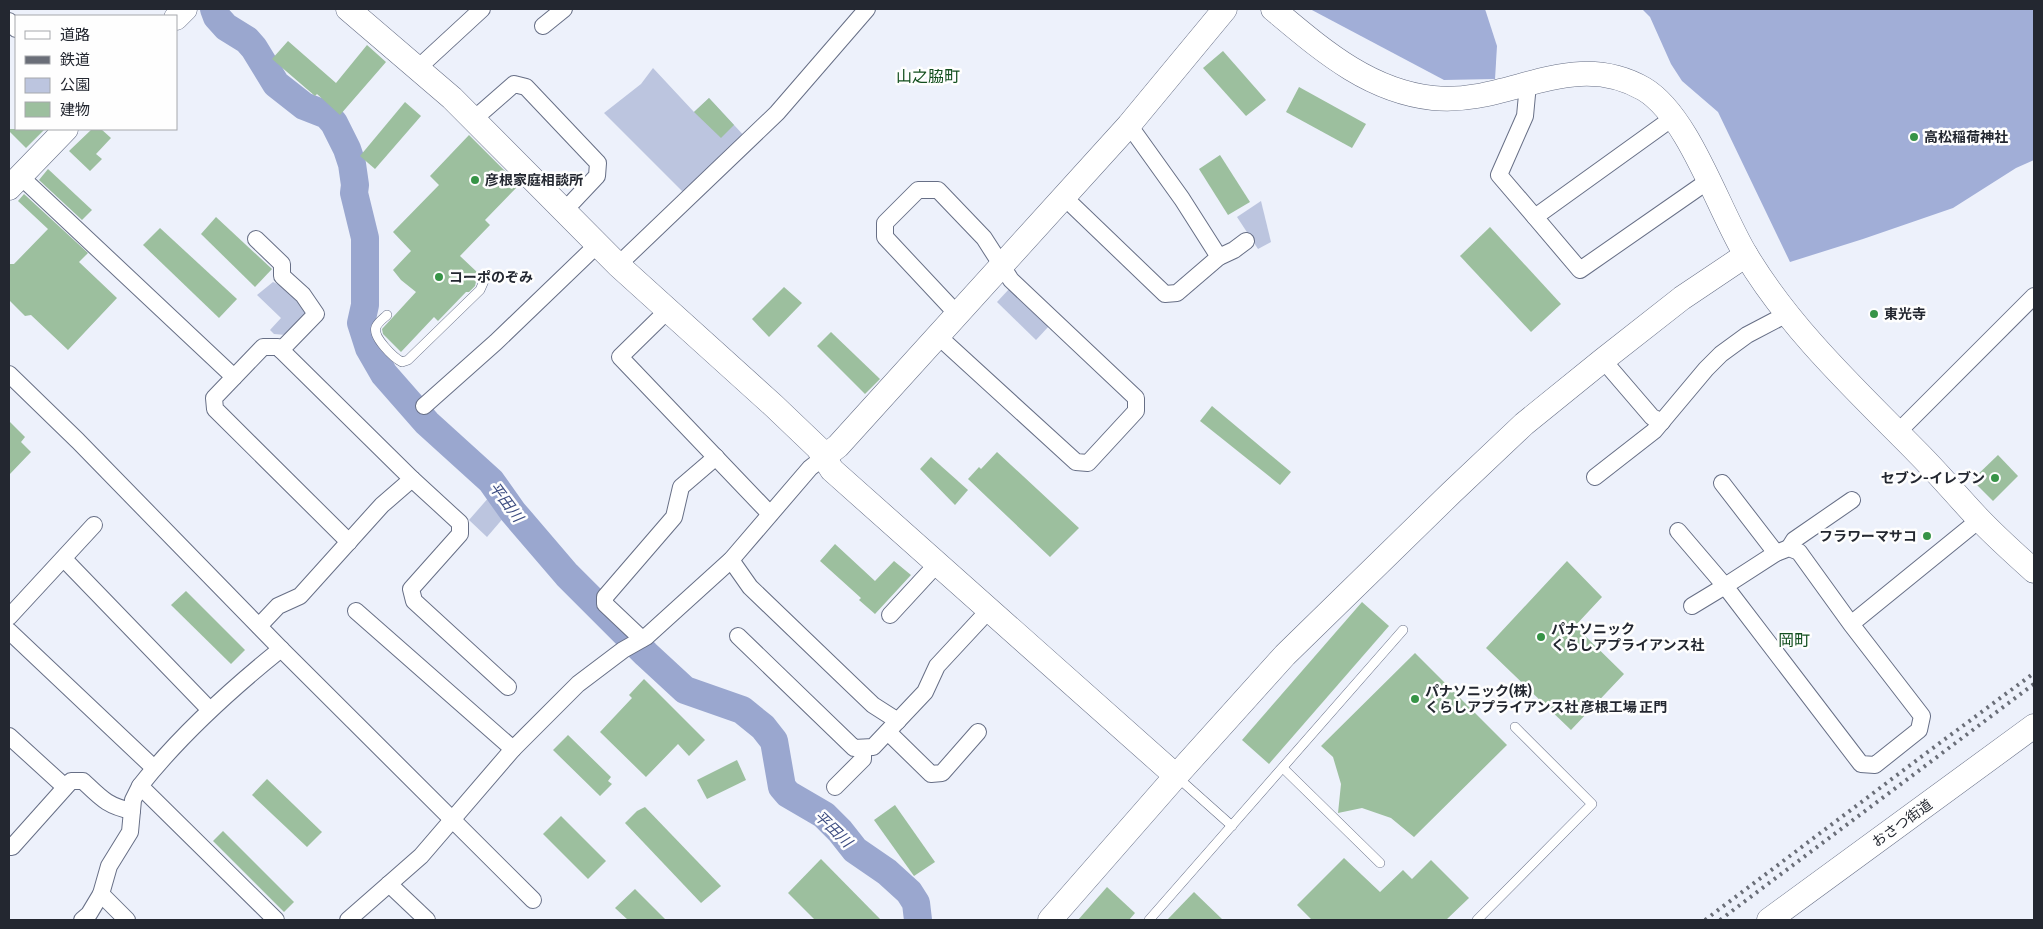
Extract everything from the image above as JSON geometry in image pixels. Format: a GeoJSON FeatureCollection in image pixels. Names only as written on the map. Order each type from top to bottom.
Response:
{"type":"FeatureCollection","features":[{"type":"Feature","properties":{"kind":"street"},"geometry":{"type":"LineString","coordinates":[[348,9],[418,68],[559,210],[774,406],[818,448],[832,470],[1176,776]]}},
{"type":"Feature","properties":{"kind":"street"},"geometry":{"type":"LineString","coordinates":[[418,68],[432,53],[482,9]]}},
{"type":"Feature","properties":{"kind":"street"},"geometry":{"type":"LineString","coordinates":[[544,26],[564,9]]}},
{"type":"Feature","properties":{"kind":"street"},"geometry":{"type":"LineString","coordinates":[[618,265],[777,113],[867,9]]}},
{"type":"Feature","properties":{"kind":"street"},"geometry":{"type":"LineString","coordinates":[[348,920],[421,856],[513,748],[578,684],[637,641],[731,560],[810,468],[838,446],[1065,198],[1129,125],[1225,9]]}},
{"type":"Feature","properties":{"kind":"street"},"geometry":{"type":"LineString","coordinates":[[1273,9],[1320,49],[1352,72],[1373,82],[1433,98],[1480,97],[1562,75],[1601,74],[1623,80],[1644,90],[1660,102],[1674,117],[1746,255],[1787,314],[1820,353],[1980,520],[2004,538],[2034,571]]}},
{"type":"Feature","properties":{"kind":"street"},"geometry":{"type":"LineString","coordinates":[[468,120],[514,84],[526,87],[598,163],[597,176],[559,210]]}},
{"type":"Feature","properties":{"kind":"street"},"geometry":{"type":"LineString","coordinates":[[1528,84],[1526,116],[1499,175],[1580,270],[1708,180]]}},
{"type":"Feature","properties":{"kind":"street"},"geometry":{"type":"LineString","coordinates":[[1535,218],[1674,117]]}},
{"type":"Feature","properties":{"kind":"street"},"geometry":{"type":"LineString","coordinates":[[1129,125],[1182,199],[1219,256]]}},
{"type":"Feature","properties":{"kind":"street"},"geometry":{"type":"LineString","coordinates":[[65,130],[14,182],[234,377]]}},
{"type":"Feature","properties":{"kind":"street"},"geometry":{"type":"LineString","coordinates":[[938,336],[1076,462],[1088,463],[1136,411],[1136,398],[1011,280],[984,238],[938,190],[918,190],[885,222],[885,237],[958,315]]}},
{"type":"Feature","properties":{"kind":"street"},"geometry":{"type":"LineString","coordinates":[[1065,198],[1166,294],[1177,293],[1219,256],[1234,250],[1246,241]]}},
{"type":"Feature","properties":{"kind":"street"},"geometry":{"type":"LineString","coordinates":[[256,239],[282,264],[282,276],[303,295],[316,314],[281,350]]}},
{"type":"Feature","properties":{"kind":"street"},"geometry":{"type":"LineString","coordinates":[[424,406],[496,342],[598,245]]}},
{"type":"Feature","properties":{"kind":"street"},"geometry":{"type":"LineString","coordinates":[[1050,920],[1285,655],[1450,493],[1524,424],[1603,360],[1682,298],[1746,255]]}},
{"type":"Feature","properties":{"kind":"street"},"geometry":{"type":"LineString","coordinates":[[1897,433],[2034,296]]}},
{"type":"Feature","properties":{"kind":"street"},"geometry":{"type":"LineString","coordinates":[[668,310],[620,356],[770,514]]}},
{"type":"Feature","properties":{"kind":"street"},"geometry":{"type":"LineString","coordinates":[[1595,477],[1654,432],[1721,354],[1747,335],[1787,314]]}},
{"type":"Feature","properties":{"kind":"street"},"geometry":{"type":"LineString","coordinates":[[349,542],[215,409],[214,398],[262,347],[278,347],[412,479],[460,523],[460,534],[411,589],[414,601],[495,667],[508,687]]}},
{"type":"Feature","properties":{"kind":"street"},"geometry":{"type":"LineString","coordinates":[[1603,360],[1652,417],[1662,422]]}},
{"type":"Feature","properties":{"kind":"street"},"geometry":{"type":"LineString","coordinates":[[9,374],[78,441],[281,649],[533,900]]}},
{"type":"Feature","properties":{"kind":"street"},"geometry":{"type":"LineString","coordinates":[[637,641],[605,604],[605,597],[674,517],[681,487],[716,457]]}},
{"type":"Feature","properties":{"kind":"street"},"geometry":{"type":"LineString","coordinates":[[259,626],[278,606],[300,596],[382,505],[412,479]]}},
{"type":"Feature","properties":{"kind":"street"},"geometry":{"type":"LineString","coordinates":[[1678,531],[1726,586],[1861,764],[1875,765],[1919,730],[1922,716],[1851,624],[1799,552],[1783,550],[1722,482]]}},
{"type":"Feature","properties":{"kind":"street"},"geometry":{"type":"LineString","coordinates":[[1692,606],[1783,550],[1794,540],[1852,500]]}},
{"type":"Feature","properties":{"kind":"street"},"geometry":{"type":"LineString","coordinates":[[1851,624],[1980,520]]}},
{"type":"Feature","properties":{"kind":"street"},"geometry":{"type":"LineString","coordinates":[[9,617],[94,525]]}},
{"type":"Feature","properties":{"kind":"street"},"geometry":{"type":"LineString","coordinates":[[64,559],[210,710]]}},
{"type":"Feature","properties":{"kind":"street"},"geometry":{"type":"LineString","coordinates":[[731,560],[750,587],[873,705],[932,774],[942,773],[978,732]]}},
{"type":"Feature","properties":{"kind":"street"},"geometry":{"type":"LineString","coordinates":[[890,615],[937,564]]}},
{"type":"Feature","properties":{"kind":"street"},"geometry":{"type":"LineString","coordinates":[[738,636],[854,748],[873,747],[925,692],[937,666],[989,610]]}},
{"type":"Feature","properties":{"kind":"street"},"geometry":{"type":"LineString","coordinates":[[356,611],[513,748]]}},
{"type":"Feature","properties":{"kind":"street"},"geometry":{"type":"LineString","coordinates":[[9,631],[154,768]]}},
{"type":"Feature","properties":{"kind":"street"},"geometry":{"type":"LineString","coordinates":[[82,920],[101,894],[109,866],[130,832],[133,800],[140,786],[154,768],[210,710],[240,681],[281,649]]}},
{"type":"Feature","properties":{"kind":"street","name":"おさつ街道"},"geometry":{"type":"LineString","coordinates":[[1769,920],[2034,726]]}},
{"type":"Feature","properties":{"kind":"street"},"geometry":{"type":"LineString","coordinates":[[9,736],[65,787]]}},
{"type":"Feature","properties":{"kind":"street"},"geometry":{"type":"LineString","coordinates":[[835,787],[863,759],[863,748]]}},
{"type":"Feature","properties":{"kind":"street"},"geometry":{"type":"LineString","coordinates":[[9,847],[12,847],[70,781],[83,781],[105,802],[115,807],[132,811]]}},
{"type":"Feature","properties":{"kind":"street"},"geometry":{"type":"LineString","coordinates":[[140,786],[276,920]]}},
{"type":"Feature","properties":{"kind":"street"},"geometry":{"type":"LineString","coordinates":[[389,884],[428,920]]}},
{"type":"Feature","properties":{"kind":"street"},"geometry":{"type":"LineString","coordinates":[[101,894],[128,920]]}},
{"type":"Feature","properties":{"kind":"lane"},"geometry":{"type":"LineString","coordinates":[[387,315],[376,326],[377,336],[395,359],[402,362],[408,360],[480,290],[484,281]]}},
{"type":"Feature","properties":{"kind":"lane"},"geometry":{"type":"LineString","coordinates":[[1149,920],[1403,630]]}},
{"type":"Feature","properties":{"kind":"lane"},"geometry":{"type":"LineString","coordinates":[[1476,920],[1592,804],[1515,727]]}},
{"type":"Feature","properties":{"kind":"lane"},"geometry":{"type":"LineString","coordinates":[[1283,768],[1380,864]]}},
{"type":"Feature","properties":{"kind":"lane"},"geometry":{"type":"LineString","coordinates":[[1176,776],[1232,826]]}},
{"type":"Feature","properties":{"kind":"green space"},"geometry":{"type":"Polygon","coordinates":[[[653,68],[694,112],[709,98],[747,139],[685,194],[604,113],[641,84],[653,68]]]}},
{"type":"Feature","properties":{"kind":"green space"},"geometry":{"type":"Polygon","coordinates":[[[1261,201],[1271,242],[1258,249],[1237,217],[1261,201]]]}},
{"type":"Feature","properties":{"kind":"green space"},"geometry":{"type":"Polygon","coordinates":[[[273,282],[292,295],[306,314],[286,335],[274,334],[270,330],[281,318],[257,295],[273,282]]]}},
{"type":"Feature","properties":{"kind":"green space"},"geometry":{"type":"Polygon","coordinates":[[[1010,288],[1050,325],[1036,340],[997,302],[1010,288]]]}},
{"type":"Feature","properties":{"kind":"green space"},"geometry":{"type":"Polygon","coordinates":[[[490,496],[505,516],[487,537],[469,520],[490,496]]]}},
{"type":"Feature","properties":{"kind":"shaded area"},"geometry":{"type":"Polygon","coordinates":[[[1310,9],[1485,9],[1497,46],[1495,79],[1444,80],[1310,9]]]}},
{"type":"Feature","properties":{"kind":"shaded area"},"geometry":{"type":"Polygon","coordinates":[[[1642,9],[2034,9],[2034,160],[2016,168],[1953,208],[1790,262],[1718,112],[1682,81],[1671,64],[1650,17],[1642,9]]]}},
{"type":"Feature","properties":{"kind":"building"},"geometry":{"type":"Polygon","coordinates":[[[288,41],[336,83],[367,45],[386,62],[340,115],[317,94],[315,96],[272,59],[288,41]]]}},
{"type":"Feature","properties":{"kind":"building"},"geometry":{"type":"Polygon","coordinates":[[[1223,51],[1266,100],[1246,116],[1203,68],[1223,51]]]}},
{"type":"Feature","properties":{"kind":"building"},"geometry":{"type":"Polygon","coordinates":[[[1299,87],[1366,124],[1352,148],[1286,112],[1299,87]]]}},
{"type":"Feature","properties":{"kind":"building"},"geometry":{"type":"Polygon","coordinates":[[[709,98],[734,125],[721,138],[694,112],[709,98]]]}},
{"type":"Feature","properties":{"kind":"building"},"geometry":{"type":"Polygon","coordinates":[[[405,102],[421,116],[375,169],[360,156],[405,102]]]}},
{"type":"Feature","properties":{"kind":"building"},"geometry":{"type":"Polygon","coordinates":[[[9,129],[44,130],[26,148],[9,129]]]}},
{"type":"Feature","properties":{"kind":"building"},"geometry":{"type":"Polygon","coordinates":[[[91,130],[102,130],[111,138],[96,154],[102,159],[90,171],[69,151],[91,130]]]}},
{"type":"Feature","properties":{"kind":"building"},"geometry":{"type":"Polygon","coordinates":[[[469,135],[519,185],[485,220],[490,225],[460,256],[478,273],[475,286],[469,292],[466,292],[438,321],[434,317],[401,352],[383,334],[382,329],[416,292],[401,280],[393,270],[411,251],[393,232],[439,185],[430,176],[469,135]]]}},
{"type":"Feature","properties":{"kind":"building"},"geometry":{"type":"Polygon","coordinates":[[[1220,155],[1250,202],[1228,215],[1199,169],[1220,155]]]}},
{"type":"Feature","properties":{"kind":"building"},"geometry":{"type":"Polygon","coordinates":[[[48,169],[92,210],[82,220],[39,180],[48,169]]]}},
{"type":"Feature","properties":{"kind":"building"},"geometry":{"type":"Polygon","coordinates":[[[24,194],[88,253],[79,262],[117,298],[68,350],[31,315],[25,316],[9,300],[9,264],[14,264],[48,229],[18,201],[24,194]]]}},
{"type":"Feature","properties":{"kind":"building"},"geometry":{"type":"Polygon","coordinates":[[[216,217],[272,269],[255,287],[201,234],[216,217]]]}},
{"type":"Feature","properties":{"kind":"building"},"geometry":{"type":"Polygon","coordinates":[[[1490,227],[1561,304],[1531,332],[1460,256],[1490,227]]]}},
{"type":"Feature","properties":{"kind":"building"},"geometry":{"type":"Polygon","coordinates":[[[160,228],[237,299],[219,318],[143,245],[160,228]]]}},
{"type":"Feature","properties":{"kind":"building"},"geometry":{"type":"Polygon","coordinates":[[[784,287],[802,303],[769,337],[752,319],[784,287]]]}},
{"type":"Feature","properties":{"kind":"building"},"geometry":{"type":"Polygon","coordinates":[[[831,332],[880,379],[865,394],[817,346],[831,332]]]}},
{"type":"Feature","properties":{"kind":"building"},"geometry":{"type":"Polygon","coordinates":[[[1212,406],[1291,472],[1280,485],[1200,421],[1212,406]]]}},
{"type":"Feature","properties":{"kind":"building"},"geometry":{"type":"Polygon","coordinates":[[[9,421],[25,437],[21,442],[31,452],[9,475],[9,421]]]}},
{"type":"Feature","properties":{"kind":"building"},"geometry":{"type":"Polygon","coordinates":[[[997,452],[1079,528],[1050,557],[968,479],[979,467],[981,469],[997,452]]]}},
{"type":"Feature","properties":{"kind":"building","name":"セブン-イレブン"},"geometry":{"type":"Polygon","coordinates":[[[1998,455],[2018,476],[1993,501],[1972,480],[1998,455]]]}},
{"type":"Feature","properties":{"kind":"building"},"geometry":{"type":"Polygon","coordinates":[[[931,457],[968,490],[955,505],[920,469],[931,457]]]}},
{"type":"Feature","properties":{"kind":"building"},"geometry":{"type":"Polygon","coordinates":[[[835,544],[875,581],[894,561],[911,575],[875,614],[859,600],[861,598],[820,561],[835,544]]]}},
{"type":"Feature","properties":{"kind":"building","name":"パナソニック くらしアプライアンス社"},"geometry":{"type":"Polygon","coordinates":[[[1567,561],[1602,597],[1575,626],[1624,674],[1571,730],[1486,648],[1567,561]]]}},
{"type":"Feature","properties":{"kind":"building"},"geometry":{"type":"Polygon","coordinates":[[[186,591],[245,650],[231,664],[171,605],[186,591]]]}},
{"type":"Feature","properties":{"kind":"building"},"geometry":{"type":"Polygon","coordinates":[[[1362,602],[1389,626],[1269,764],[1242,740],[1362,602]]]}},
{"type":"Feature","properties":{"kind":"building","name":"パナソニック(株) くらしアプライアンス社 彦根工場 正門"},"geometry":{"type":"Polygon","coordinates":[[[1415,653],[1507,745],[1414,837],[1391,818],[1362,808],[1338,813],[1341,784],[1333,757],[1321,746],[1415,653]]]}},
{"type":"Feature","properties":{"kind":"building"},"geometry":{"type":"Polygon","coordinates":[[[644,679],[705,740],[689,756],[678,744],[646,777],[600,732],[632,698],[629,695],[644,679]]]}},
{"type":"Feature","properties":{"kind":"building"},"geometry":{"type":"Polygon","coordinates":[[[568,735],[611,777],[608,781],[612,784],[600,796],[553,750],[568,735]]]}},
{"type":"Feature","properties":{"kind":"building"},"geometry":{"type":"Polygon","coordinates":[[[737,760],[746,780],[707,799],[697,780],[737,760]]]}},
{"type":"Feature","properties":{"kind":"building"},"geometry":{"type":"Polygon","coordinates":[[[267,779],[322,832],[307,847],[252,795],[267,779]]]}},
{"type":"Feature","properties":{"kind":"building"},"geometry":{"type":"Polygon","coordinates":[[[895,805],[935,862],[914,876],[874,820],[895,805]]]}},
{"type":"Feature","properties":{"kind":"building"},"geometry":{"type":"Polygon","coordinates":[[[645,807],[721,886],[701,903],[625,823],[637,811],[645,807]]]}},
{"type":"Feature","properties":{"kind":"building"},"geometry":{"type":"Polygon","coordinates":[[[561,816],[606,861],[588,879],[543,834],[561,816]]]}},
{"type":"Feature","properties":{"kind":"building"},"geometry":{"type":"Polygon","coordinates":[[[223,831],[294,902],[284,912],[213,841],[223,831]]]}},
{"type":"Feature","properties":{"kind":"building"},"geometry":{"type":"Polygon","coordinates":[[[1344,858],[1380,892],[1403,870],[1412,879],[1431,860],[1469,898],[1446,920],[1312,920],[1297,905],[1344,858]]]}},
{"type":"Feature","properties":{"kind":"building"},"geometry":{"type":"Polygon","coordinates":[[[821,859],[881,920],[815,920],[788,893],[821,859]]]}},
{"type":"Feature","properties":{"kind":"building"},"geometry":{"type":"Polygon","coordinates":[[[1107,887],[1135,913],[1129,920],[1078,920],[1107,887]]]}},
{"type":"Feature","properties":{"kind":"building"},"geometry":{"type":"Polygon","coordinates":[[[635,889],[666,920],[628,920],[615,908],[635,889]]]}},
{"type":"Feature","properties":{"kind":"building"},"geometry":{"type":"Polygon","coordinates":[[[1194,892],[1223,920],[1167,920],[1194,892]]]}},
{"type":"Feature","properties":{"kind":"waterway","name":"平田川"},"geometry":{"type":"LineString","coordinates":[[214,9],[217,17],[226,27],[247,40],[254,48],[276,84],[304,106],[327,115],[334,123],[347,149],[352,164],[355,185],[354,193],[365,238],[365,305],[361,323],[369,348],[384,374],[427,423],[491,481],[513,512],[567,575],[646,654],[685,690],[742,710],[763,727],[774,741],[782,787],[788,794],[824,815],[855,850],[887,872],[909,892],[916,903],[918,920]]}},
{"type":"Feature","properties":{"kind":"railway"},"geometry":{"type":"LineString","coordinates":[[1705,920],[2034,673]]}},
{"type":"Feature","properties":{"kind":"railway"},"geometry":{"type":"LineString","coordinates":[[1720,920],[2034,684]]}},
{"type":"Feature","properties":{"kind":"place","name":"高松稲荷神社"},"geometry":{"type":"Point","coordinates":[1914,137]}},
{"type":"Feature","properties":{"kind":"place","name":"彦根家庭相談所"},"geometry":{"type":"Point","coordinates":[475,180]}},
{"type":"Feature","properties":{"kind":"place","name":"コーポのぞみ"},"geometry":{"type":"Point","coordinates":[439,277]}},
{"type":"Feature","properties":{"kind":"place","name":"東光寺"},"geometry":{"type":"Point","coordinates":[1874,314]}},
{"type":"Feature","properties":{"kind":"place","name":"セブン-イレブン"},"geometry":{"type":"Point","coordinates":[1995,478]}},
{"type":"Feature","properties":{"kind":"place","name":"フラワーマサコ"},"geometry":{"type":"Point","coordinates":[1927,536]}},
{"type":"Feature","properties":{"kind":"place","name":"パナソニック くらしアプライアンス社"},"geometry":{"type":"Point","coordinates":[1541,637]}},
{"type":"Feature","properties":{"kind":"place","name":"パナソニック(株) くらしアプライアンス社 彦根工場 正門"},"geometry":{"type":"Point","coordinates":[1415,699]}},
{"type":"Feature","properties":{"kind":"district","name":"山之脇町"},"geometry":{"type":"Point","coordinates":[928,76]}},
{"type":"Feature","properties":{"kind":"district","name":"岡町"},"geometry":{"type":"Point","coordinates":[1794,640]}}]}
